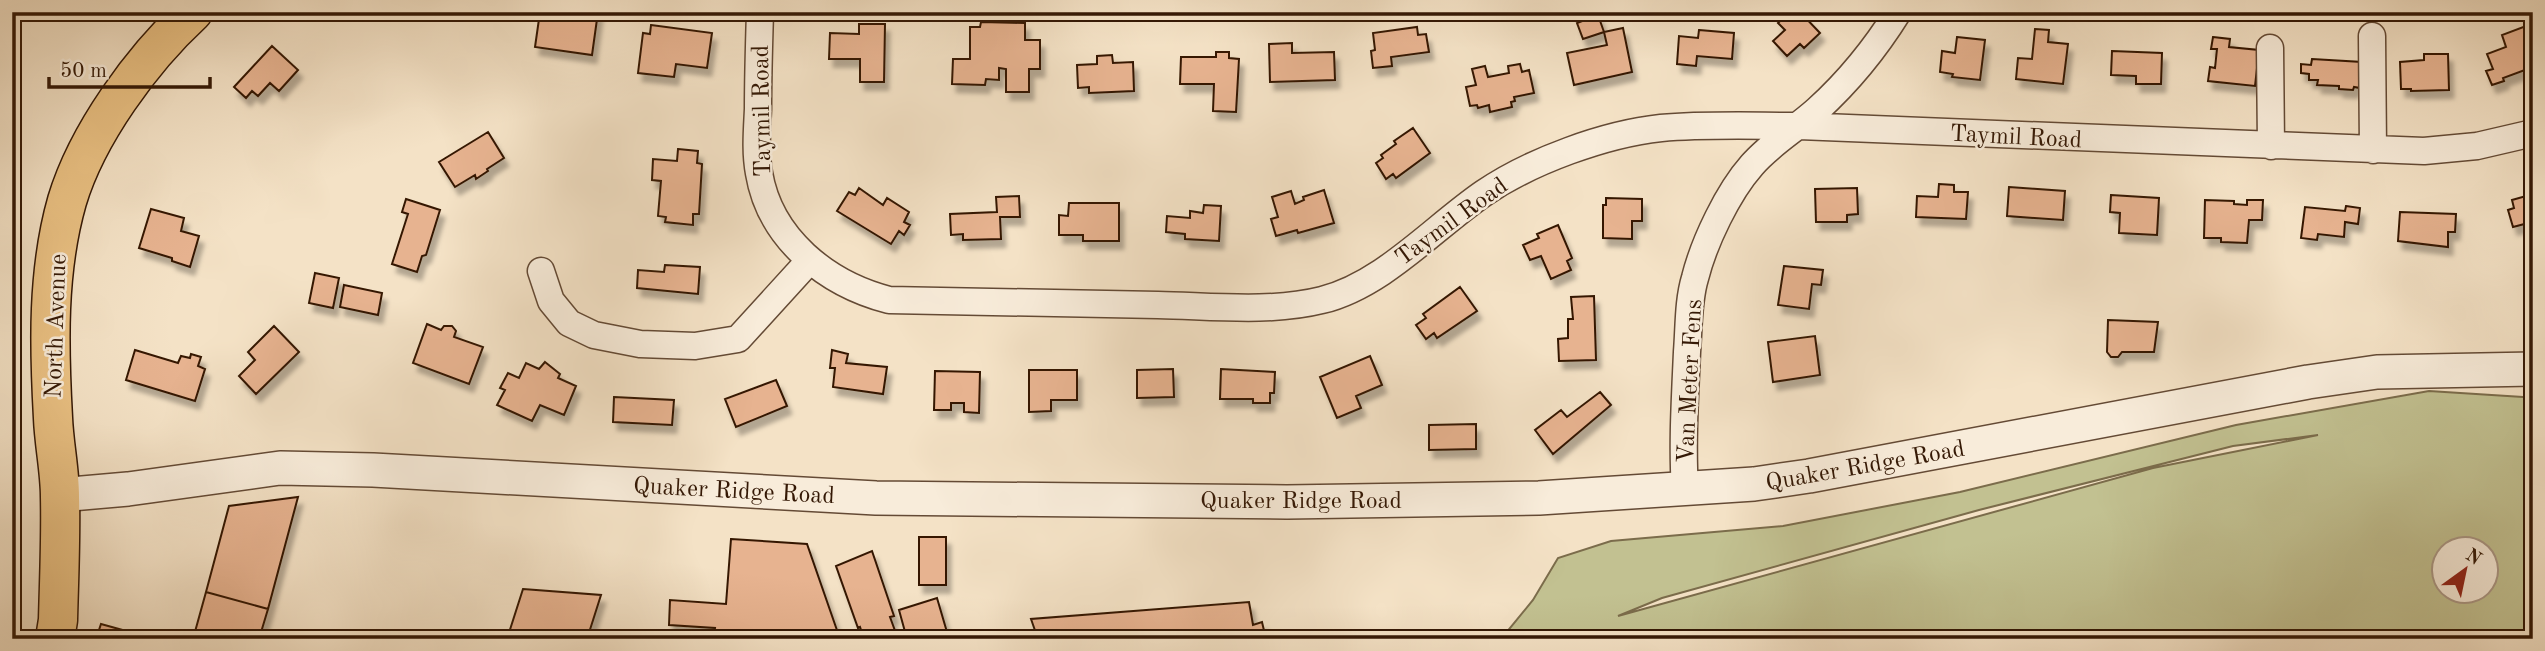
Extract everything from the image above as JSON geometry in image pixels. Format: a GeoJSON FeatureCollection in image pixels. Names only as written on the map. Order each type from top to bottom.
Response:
{"type":"FeatureCollection","features":[{"type":"Feature","properties":{"kind":"main road","name":"North Avenue"},"geometry":{"type":"LineString","coordinates":[[55,639],[58,620],[60,495],[53,417],[51,292],[58,243],[68,199],[102,125],[153,53],[193,12]]}},
{"type":"Feature","properties":{"kind":"street","name":"Taymil Road"},"geometry":{"type":"LineString","coordinates":[[760,12],[757,158],[767,202],[795,246],[824,272],[864,294],[889,300],[1249,307],[1321,300],[1358,286],[1375,276],[1484,193],[1528,169],[1622,135],[1658,128],[1799,126],[2424,151],[2464,148],[2533,134]]}},
{"type":"Feature","properties":{"kind":"street","name":"Van Meter Fens"},"geometry":{"type":"LineString","coordinates":[[1685,489],[1683,456],[1690,308],[1695,278],[1720,216],[1751,166],[1766,150],[1799,126],[1842,86],[1875,48],[1898,12]]}},
{"type":"Feature","properties":{"kind":"street"},"geometry":{"type":"LineString","coordinates":[[2372,36],[2373,150]]}},
{"type":"Feature","properties":{"kind":"street"},"geometry":{"type":"LineString","coordinates":[[2270,48],[2271,146]]}},
{"type":"Feature","properties":{"kind":"street"},"geometry":{"type":"LineString","coordinates":[[541,271],[551,301],[569,323],[594,335],[640,344],[695,346],[738,339],[810,260]]}},
{"type":"Feature","properties":{"kind":"street","name":"Quaker Ridge Road"},"geometry":{"type":"LineString","coordinates":[[60,495],[128,489],[280,468],[373,470],[876,498],[1287,502],[1539,498],[1754,484],[1809,477],[2308,382],[2377,372],[2533,369]]}},
{"type":"Feature","properties":{"kind":"shaded area"},"geometry":{"type":"Polygon","coordinates":[[[12,371],[18,371],[20,406],[12,406],[12,371]]]}},
{"type":"Feature","properties":{"kind":"shaded area"},"geometry":{"type":"Polygon","coordinates":[[[2429,391],[2523,397],[2533,395],[2533,639],[1501,639],[1533,600],[1558,558],[1611,541],[1783,526],[1960,492],[2236,425],[2429,391]],[[2318,435],[2233,446],[1979,510],[1662,598],[1618,616],[2153,468],[2318,435]]]}},
{"type":"Feature","properties":{"kind":"building"},"geometry":{"type":"Polygon","coordinates":[[[540,12],[598,12],[592,55],[535,47],[540,12]]]}},
{"type":"Feature","properties":{"kind":"building"},"geometry":{"type":"Polygon","coordinates":[[[1789,12],[1800,12],[1820,33],[1804,48],[1800,44],[1787,56],[1773,41],[1785,30],[1778,23],[1789,12]]]}},
{"type":"Feature","properties":{"kind":"building"},"geometry":{"type":"Polygon","coordinates":[[[1598,15],[1604,32],[1583,39],[1577,23],[1598,15]]]}},
{"type":"Feature","properties":{"kind":"building"},"geometry":{"type":"Polygon","coordinates":[[[981,22],[1025,23],[1025,40],[1040,40],[1040,69],[1029,69],[1029,92],[1006,92],[1006,69],[999,68],[999,80],[986,79],[985,85],[952,84],[953,59],[970,59],[970,27],[980,27],[981,22]]]}},
{"type":"Feature","properties":{"kind":"building"},"geometry":{"type":"Polygon","coordinates":[[[859,24],[885,24],[884,82],[860,82],[860,59],[829,59],[830,33],[859,34],[859,24]]]}},
{"type":"Feature","properties":{"kind":"building"},"geometry":{"type":"Polygon","coordinates":[[[651,25],[712,33],[707,68],[676,64],[674,77],[638,73],[643,33],[650,34],[651,25]]]}},
{"type":"Feature","properties":{"kind":"building"},"geometry":{"type":"Polygon","coordinates":[[[2526,26],[2533,42],[2533,67],[2492,85],[2486,71],[2493,69],[2487,54],[2506,47],[2502,35],[2526,26]]]}},
{"type":"Feature","properties":{"kind":"building"},"geometry":{"type":"Polygon","coordinates":[[[1417,27],[1418,35],[1426,34],[1429,52],[1391,57],[1392,66],[1373,68],[1373,33],[1417,27]]]}},
{"type":"Feature","properties":{"kind":"building"},"geometry":{"type":"Polygon","coordinates":[[[1623,28],[1632,72],[1574,85],[1567,53],[1607,45],[1604,32],[1623,28]]]}},
{"type":"Feature","properties":{"kind":"building"},"geometry":{"type":"Polygon","coordinates":[[[2035,29],[2049,30],[2048,42],[2068,44],[2063,84],[2016,79],[2018,58],[2032,59],[2035,29]]]}},
{"type":"Feature","properties":{"kind":"building"},"geometry":{"type":"Polygon","coordinates":[[[1699,30],[1734,33],[1732,59],[1697,56],[1696,66],[1677,64],[1679,36],[1698,38],[1699,30]]]}},
{"type":"Feature","properties":{"kind":"building"},"geometry":{"type":"Polygon","coordinates":[[[1957,37],[1985,40],[1980,80],[1952,77],[1953,74],[1940,72],[1942,51],[1955,53],[1957,37]]]}},
{"type":"Feature","properties":{"kind":"building"},"geometry":{"type":"Polygon","coordinates":[[[2213,37],[2230,39],[2229,47],[2259,50],[2255,86],[2208,81],[2210,67],[2215,68],[2217,49],[2211,49],[2213,37]]]}},
{"type":"Feature","properties":{"kind":"building"},"geometry":{"type":"Polygon","coordinates":[[[1292,43],[1292,53],[1334,52],[1335,80],[1270,82],[1269,44],[1292,43]]]}},
{"type":"Feature","properties":{"kind":"building"},"geometry":{"type":"Polygon","coordinates":[[[272,46],[298,70],[279,91],[270,83],[258,96],[252,91],[246,98],[234,87],[272,46]]]}},
{"type":"Feature","properties":{"kind":"building"},"geometry":{"type":"Polygon","coordinates":[[[2112,51],[2162,53],[2161,84],[2136,84],[2136,76],[2111,75],[2112,51]]]}},
{"type":"Feature","properties":{"kind":"building"},"geometry":{"type":"Polygon","coordinates":[[[1216,52],[1229,52],[1229,58],[1239,59],[1236,112],[1213,111],[1214,84],[1180,84],[1181,57],[1216,57],[1216,52]]]}},
{"type":"Feature","properties":{"kind":"building"},"geometry":{"type":"Polygon","coordinates":[[[2424,54],[2448,54],[2449,90],[2401,89],[2400,62],[2424,60],[2424,54]]]}},
{"type":"Feature","properties":{"kind":"building"},"geometry":{"type":"Polygon","coordinates":[[[1112,55],[1113,63],[1133,62],[1134,91],[1089,93],[1089,87],[1078,88],[1077,65],[1097,64],[1097,56],[1112,55]]]}},
{"type":"Feature","properties":{"kind":"building"},"geometry":{"type":"Polygon","coordinates":[[[2312,59],[2362,62],[2360,88],[2354,87],[2353,90],[2317,85],[2318,80],[2309,80],[2309,74],[2301,73],[2301,64],[2311,65],[2312,59]]]}},
{"type":"Feature","properties":{"kind":"building"},"geometry":{"type":"Polygon","coordinates":[[[1520,64],[1522,72],[1529,70],[1534,93],[1514,97],[1512,107],[1490,112],[1489,105],[1478,108],[1477,105],[1470,106],[1466,87],[1476,85],[1472,69],[1485,66],[1488,77],[1509,73],[1508,66],[1520,64]]]}},
{"type":"Feature","properties":{"kind":"building"},"geometry":{"type":"Polygon","coordinates":[[[1413,128],[1430,153],[1396,178],[1393,174],[1386,179],[1376,163],[1383,158],[1381,155],[1396,144],[1394,141],[1413,128]]]}},
{"type":"Feature","properties":{"kind":"building"},"geometry":{"type":"Polygon","coordinates":[[[488,132],[504,158],[476,179],[475,175],[455,187],[439,162],[488,132]]]}},
{"type":"Feature","properties":{"kind":"building"},"geometry":{"type":"Polygon","coordinates":[[[678,149],[698,151],[697,163],[702,164],[699,214],[693,214],[693,225],[665,222],[666,217],[658,216],[661,181],[652,180],[653,159],[677,161],[678,149]]]}},
{"type":"Feature","properties":{"kind":"building"},"geometry":{"type":"Polygon","coordinates":[[[1939,184],[1954,185],[1954,192],[1968,192],[1966,219],[1916,217],[1917,196],[1938,197],[1939,184]]]}},
{"type":"Feature","properties":{"kind":"building"},"geometry":{"type":"Polygon","coordinates":[[[2009,187],[2065,191],[2063,220],[2007,216],[2009,187]]]}},
{"type":"Feature","properties":{"kind":"building"},"geometry":{"type":"Polygon","coordinates":[[[859,188],[883,205],[887,198],[909,212],[904,222],[910,225],[904,235],[899,231],[891,244],[837,211],[849,192],[855,195],[859,188]]]}},
{"type":"Feature","properties":{"kind":"building"},"geometry":{"type":"Polygon","coordinates":[[[1857,188],[1858,214],[1847,215],[1847,222],[1816,222],[1815,189],[1857,188]]]}},
{"type":"Feature","properties":{"kind":"building"},"geometry":{"type":"Polygon","coordinates":[[[1324,190],[1334,223],[1276,236],[1271,219],[1278,217],[1272,197],[1291,191],[1295,204],[1304,200],[1303,197],[1324,190]]]}},
{"type":"Feature","properties":{"kind":"building"},"geometry":{"type":"Polygon","coordinates":[[[2533,194],[2533,225],[2532,222],[2513,227],[2508,210],[2514,208],[2512,200],[2533,194]]]}},
{"type":"Feature","properties":{"kind":"building"},"geometry":{"type":"Polygon","coordinates":[[[2111,195],[2159,198],[2157,235],[2119,233],[2120,213],[2110,212],[2111,195]]]}},
{"type":"Feature","properties":{"kind":"building"},"geometry":{"type":"Polygon","coordinates":[[[1019,196],[1020,217],[1000,217],[1001,239],[963,240],[963,234],[951,235],[950,214],[997,212],[996,197],[1019,196]]]}},
{"type":"Feature","properties":{"kind":"building"},"geometry":{"type":"Polygon","coordinates":[[[1606,198],[1642,199],[1642,221],[1632,221],[1632,239],[1603,238],[1603,205],[1606,205],[1606,198]]]}},
{"type":"Feature","properties":{"kind":"building"},"geometry":{"type":"Polygon","coordinates":[[[406,199],[440,210],[426,255],[422,256],[417,272],[392,264],[408,214],[402,212],[406,199]]]}},
{"type":"Feature","properties":{"kind":"building"},"geometry":{"type":"Polygon","coordinates":[[[2205,200],[2234,201],[2234,204],[2247,205],[2247,200],[2263,200],[2262,220],[2249,220],[2247,243],[2204,238],[2205,200]]]}},
{"type":"Feature","properties":{"kind":"building"},"geometry":{"type":"Polygon","coordinates":[[[1069,203],[1119,203],[1119,241],[1083,241],[1083,235],[1059,235],[1059,215],[1068,216],[1069,203]]]}},
{"type":"Feature","properties":{"kind":"building"},"geometry":{"type":"Polygon","coordinates":[[[1204,205],[1221,206],[1219,241],[1185,239],[1185,234],[1166,232],[1167,216],[1190,218],[1190,211],[1203,213],[1204,205]]]}},
{"type":"Feature","properties":{"kind":"building"},"geometry":{"type":"Polygon","coordinates":[[[2346,206],[2360,208],[2358,224],[2345,222],[2344,237],[2318,234],[2317,240],[2301,238],[2305,207],[2345,211],[2346,206]]]}},
{"type":"Feature","properties":{"kind":"building"},"geometry":{"type":"Polygon","coordinates":[[[151,209],[184,218],[181,231],[199,236],[190,267],[172,261],[172,258],[139,248],[151,209]]]}},
{"type":"Feature","properties":{"kind":"building"},"geometry":{"type":"Polygon","coordinates":[[[2400,212],[2456,214],[2455,232],[2448,232],[2448,247],[2398,241],[2400,212]]]}},
{"type":"Feature","properties":{"kind":"building"},"geometry":{"type":"Polygon","coordinates":[[[1558,225],[1572,258],[1567,261],[1571,270],[1551,279],[1541,256],[1530,260],[1523,245],[1539,238],[1537,234],[1558,225]]]}},
{"type":"Feature","properties":{"kind":"building"},"geometry":{"type":"Polygon","coordinates":[[[665,265],[700,267],[698,294],[637,288],[638,270],[664,272],[665,265]]]}},
{"type":"Feature","properties":{"kind":"building"},"geometry":{"type":"Polygon","coordinates":[[[1784,266],[1823,270],[1821,285],[1812,284],[1809,309],[1778,305],[1784,266]]]}},
{"type":"Feature","properties":{"kind":"building"},"geometry":{"type":"Polygon","coordinates":[[[315,273],[339,278],[333,308],[309,303],[315,273]]]}},
{"type":"Feature","properties":{"kind":"building"},"geometry":{"type":"Polygon","coordinates":[[[2528,283],[2533,283],[2533,318],[2529,318],[2528,283]]]}},
{"type":"Feature","properties":{"kind":"building"},"geometry":{"type":"Polygon","coordinates":[[[344,285],[382,293],[378,315],[340,307],[344,285]]]}},
{"type":"Feature","properties":{"kind":"building"},"geometry":{"type":"Polygon","coordinates":[[[1460,287],[1477,311],[1437,338],[1434,333],[1426,339],[1416,325],[1426,318],[1423,314],[1460,287]]]}},
{"type":"Feature","properties":{"kind":"building"},"geometry":{"type":"Polygon","coordinates":[[[1594,296],[1596,360],[1559,361],[1558,339],[1568,338],[1568,319],[1573,319],[1571,297],[1594,296]]]}},
{"type":"Feature","properties":{"kind":"building"},"geometry":{"type":"Polygon","coordinates":[[[2108,320],[2158,322],[2154,352],[2122,352],[2118,357],[2111,357],[2107,352],[2108,320]]]}},
{"type":"Feature","properties":{"kind":"building"},"geometry":{"type":"Polygon","coordinates":[[[427,324],[441,330],[444,326],[452,326],[456,331],[454,337],[483,347],[469,384],[413,363],[427,324]]]}},
{"type":"Feature","properties":{"kind":"building"},"geometry":{"type":"Polygon","coordinates":[[[274,326],[299,352],[256,394],[239,376],[255,360],[248,352],[274,326]]]}},
{"type":"Feature","properties":{"kind":"building"},"geometry":{"type":"Polygon","coordinates":[[[1815,336],[1820,375],[1773,382],[1768,342],[1815,336]]]}},
{"type":"Feature","properties":{"kind":"building"},"geometry":{"type":"Polygon","coordinates":[[[135,350],[178,363],[181,356],[190,358],[191,354],[201,357],[198,366],[205,369],[195,401],[126,380],[135,350]]]}},
{"type":"Feature","properties":{"kind":"building"},"geometry":{"type":"Polygon","coordinates":[[[832,350],[848,354],[846,363],[887,367],[883,394],[833,387],[835,368],[830,368],[832,350]]]}},
{"type":"Feature","properties":{"kind":"building"},"geometry":{"type":"Polygon","coordinates":[[[1370,356],[1382,385],[1356,396],[1361,408],[1337,418],[1320,377],[1370,356]]]}},
{"type":"Feature","properties":{"kind":"building"},"geometry":{"type":"Polygon","coordinates":[[[545,362],[560,374],[558,378],[576,386],[564,415],[540,405],[532,421],[497,405],[505,390],[500,388],[508,373],[519,378],[526,363],[539,369],[545,362]]]}},
{"type":"Feature","properties":{"kind":"building"},"geometry":{"type":"Polygon","coordinates":[[[1173,369],[1174,397],[1137,398],[1137,370],[1173,369]]]}},
{"type":"Feature","properties":{"kind":"building"},"geometry":{"type":"Polygon","coordinates":[[[1221,369],[1275,372],[1274,393],[1270,393],[1270,403],[1253,403],[1253,399],[1220,399],[1221,369]]]}},
{"type":"Feature","properties":{"kind":"building"},"geometry":{"type":"Polygon","coordinates":[[[1029,370],[1077,370],[1077,400],[1051,400],[1051,411],[1029,412],[1029,370]]]}},
{"type":"Feature","properties":{"kind":"building"},"geometry":{"type":"Polygon","coordinates":[[[935,371],[980,372],[979,413],[964,412],[964,403],[951,403],[951,410],[934,410],[935,371]]]}},
{"type":"Feature","properties":{"kind":"building"},"geometry":{"type":"Polygon","coordinates":[[[776,380],[787,406],[736,427],[725,399],[776,380]]]}},
{"type":"Feature","properties":{"kind":"building"},"geometry":{"type":"Polygon","coordinates":[[[1600,392],[1611,405],[1553,454],[1535,430],[1561,410],[1567,417],[1600,392]]]}},
{"type":"Feature","properties":{"kind":"building"},"geometry":{"type":"Polygon","coordinates":[[[614,397],[674,400],[672,425],[613,422],[614,397]]]}},
{"type":"Feature","properties":{"kind":"building"},"geometry":{"type":"Polygon","coordinates":[[[1476,424],[1476,449],[1429,450],[1429,425],[1476,424]]]}},
{"type":"Feature","properties":{"kind":"building"},"geometry":{"type":"Polygon","coordinates":[[[298,497],[268,609],[206,592],[229,506],[298,497]]]}},
{"type":"Feature","properties":{"kind":"building"},"geometry":{"type":"Polygon","coordinates":[[[919,537],[946,537],[946,585],[919,585],[919,537]]]}},
{"type":"Feature","properties":{"kind":"building"},"geometry":{"type":"Polygon","coordinates":[[[731,539],[807,544],[839,636],[847,633],[850,639],[705,639],[714,634],[715,628],[669,625],[670,600],[726,604],[731,539]]]}},
{"type":"Feature","properties":{"kind":"building"},"geometry":{"type":"Polygon","coordinates":[[[872,551],[894,616],[890,617],[898,639],[864,639],[836,566],[872,551]]]}},
{"type":"Feature","properties":{"kind":"building"},"geometry":{"type":"Polygon","coordinates":[[[523,589],[601,595],[587,639],[507,639],[523,589]]]}},
{"type":"Feature","properties":{"kind":"building"},"geometry":{"type":"Polygon","coordinates":[[[206,592],[268,609],[259,639],[193,639],[206,592]]]}},
{"type":"Feature","properties":{"kind":"building"},"geometry":{"type":"Polygon","coordinates":[[[937,598],[949,639],[907,639],[899,610],[937,598]]]}},
{"type":"Feature","properties":{"kind":"building"},"geometry":{"type":"Polygon","coordinates":[[[1249,602],[1253,625],[1262,622],[1266,639],[1038,639],[1031,619],[1249,602]]]}},
{"type":"Feature","properties":{"kind":"building"},"geometry":{"type":"Polygon","coordinates":[[[101,624],[155,639],[96,639],[101,624]]]}}]}
